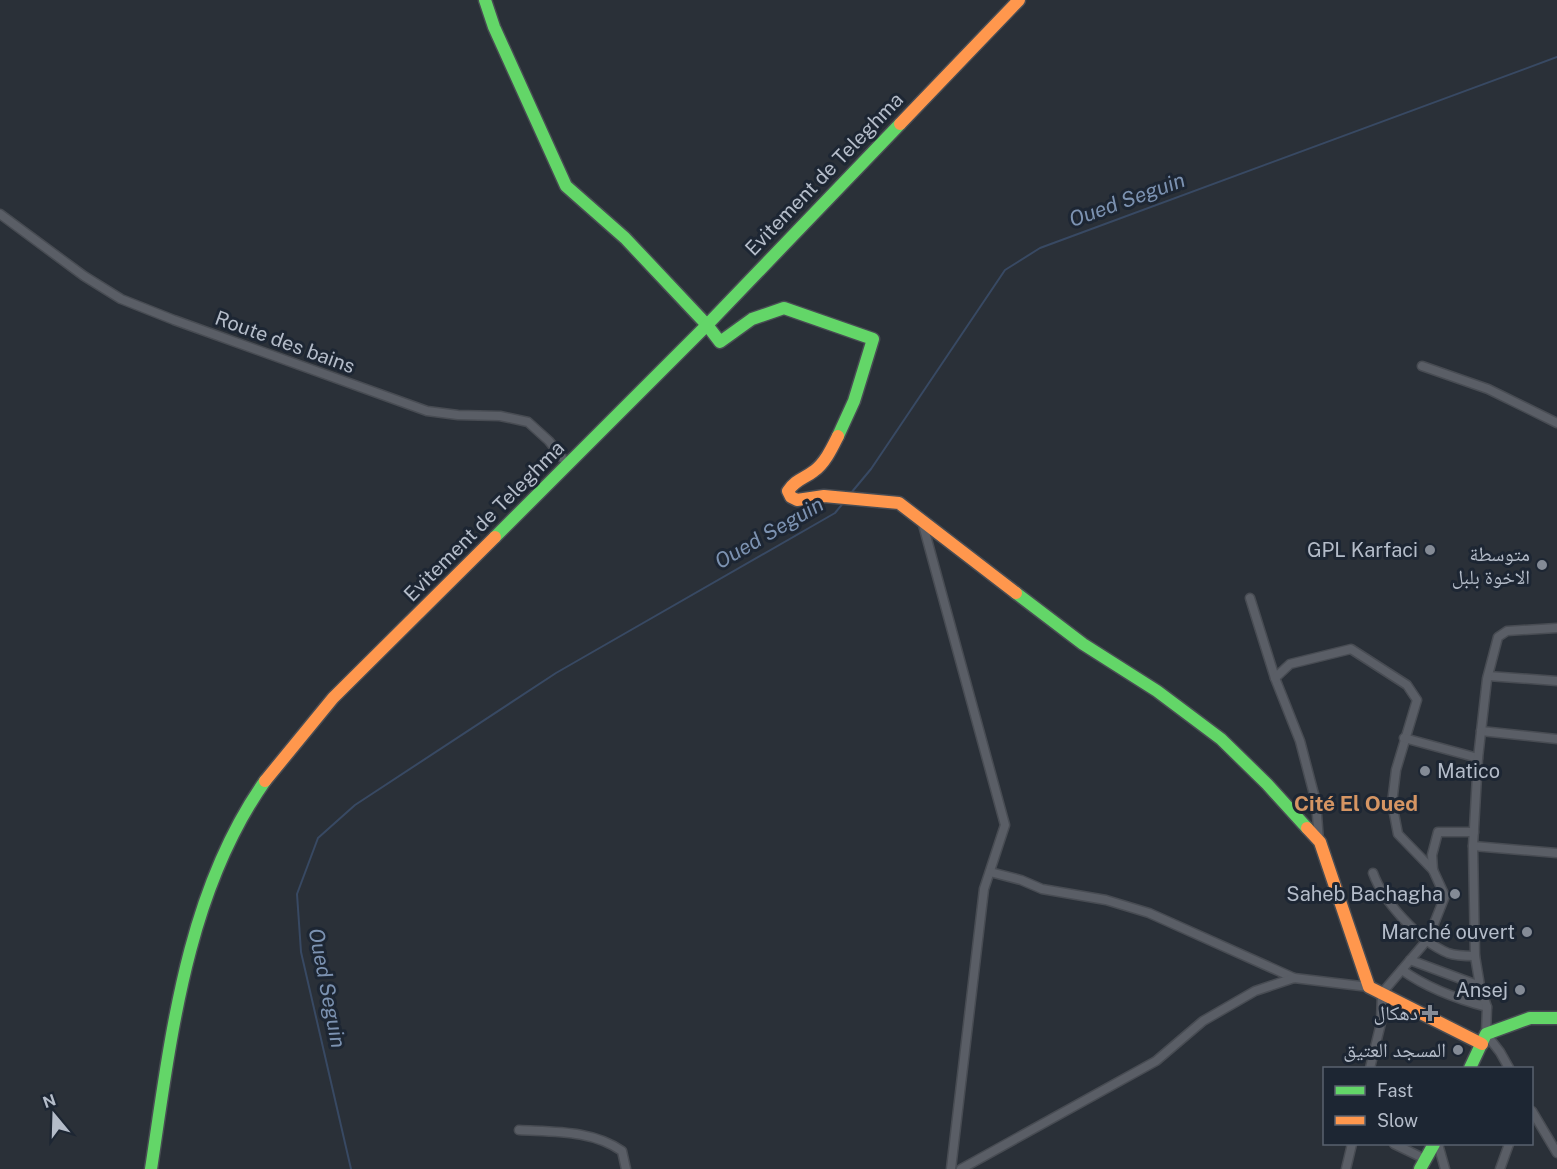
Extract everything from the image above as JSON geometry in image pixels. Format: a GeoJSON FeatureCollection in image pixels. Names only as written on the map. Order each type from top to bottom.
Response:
{"type":"FeatureCollection","features":[{"type":"Feature","properties":{"kind":"street"},"geometry":{"type":"LineString","coordinates":[[486,0],[494,27],[566,186],[625,238],[707,325],[720,342],[752,319],[784,308],[873,339],[854,401],[829,454],[815,471],[793,483],[788,491],[791,496],[797,500],[824,496],[898,503],[1083,644],[1157,691],[1221,739],[1267,784],[1320,842]]}},
{"type":"Feature","properties":{"kind":"street","name":"Evitement de Teleghma"},"geometry":{"type":"LineString","coordinates":[[151,1169],[178,996],[197,922],[218,867],[253,800],[285,752],[333,698],[707,325],[1019,0]]}},
{"type":"Feature","properties":{"kind":"street","name":"Route des bains"},"geometry":{"type":"LineString","coordinates":[[0,214],[84,276],[120,299],[427,411],[459,415],[500,416],[528,422],[549,441],[568,465]]}},
{"type":"Feature","properties":{"kind":"street"},"geometry":{"type":"LineString","coordinates":[[1422,366],[1488,390],[1557,423]]}},
{"type":"Feature","properties":{"kind":"street"},"geometry":{"type":"LineString","coordinates":[[922,521],[1005,825],[984,889],[951,1169]]}},
{"type":"Feature","properties":{"kind":"street"},"geometry":{"type":"LineString","coordinates":[[1250,598],[1275,678],[1300,741],[1316,802],[1320,842],[1369,987]]}},
{"type":"Feature","properties":{"kind":"street"},"geometry":{"type":"LineString","coordinates":[[1470,1067],[1484,1039],[1487,1007],[1480,986],[1475,956],[1473,846],[1478,758],[1488,676],[1498,637],[1502,633],[1557,628]]}},
{"type":"Feature","properties":{"kind":"street"},"geometry":{"type":"LineString","coordinates":[[1275,678],[1290,664],[1351,649],[1407,685],[1417,700],[1396,770],[1392,803],[1398,834],[1433,870],[1445,896],[1428,939],[1382,993],[1380,1023],[1370,1067]]}},
{"type":"Feature","properties":{"kind":"street"},"geometry":{"type":"LineString","coordinates":[[1488,676],[1557,681]]}},
{"type":"Feature","properties":{"kind":"street"},"geometry":{"type":"LineString","coordinates":[[1481,731],[1557,739]]}},
{"type":"Feature","properties":{"kind":"street"},"geometry":{"type":"LineString","coordinates":[[1404,738],[1478,758]]}},
{"type":"Feature","properties":{"kind":"street"},"geometry":{"type":"LineString","coordinates":[[1433,870],[1432,855],[1438,832],[1474,832]]}},
{"type":"Feature","properties":{"kind":"street"},"geometry":{"type":"LineString","coordinates":[[1473,846],[1557,853]]}},
{"type":"Feature","properties":{"kind":"street"},"geometry":{"type":"LineString","coordinates":[[990,872],[1021,880],[1042,889],[1106,900],[1149,913],[1294,978],[1369,987],[1484,1039],[1500,1052],[1508,1067]]}},
{"type":"Feature","properties":{"kind":"street"},"geometry":{"type":"LineString","coordinates":[[1373,873],[1379,888],[1393,908],[1413,929],[1449,953],[1475,956]]}},
{"type":"Feature","properties":{"kind":"street"},"geometry":{"type":"LineString","coordinates":[[1410,960],[1480,986]]}},
{"type":"Feature","properties":{"kind":"street"},"geometry":{"type":"LineString","coordinates":[[1402,970],[1414,979],[1438,990],[1487,1007]]}},
{"type":"Feature","properties":{"kind":"street"},"geometry":{"type":"LineString","coordinates":[[961,1169],[1156,1061],[1203,1020],[1255,991],[1294,978]]}},
{"type":"Feature","properties":{"kind":"street"},"geometry":{"type":"LineString","coordinates":[[1484,1039],[1528,1018],[1543,1015],[1557,1018]]}},
{"type":"Feature","properties":{"kind":"street"},"geometry":{"type":"LineString","coordinates":[[1533,1113],[1557,1153]]}},
{"type":"Feature","properties":{"kind":"street"},"geometry":{"type":"LineString","coordinates":[[519,1130],[574,1133],[612,1144],[622,1151],[626,1169]]}},
{"type":"Feature","properties":{"kind":"street"},"geometry":{"type":"LineString","coordinates":[[1346,1169],[1352,1145]]}},
{"type":"Feature","properties":{"kind":"street"},"geometry":{"type":"LineString","coordinates":[[1397,1145],[1423,1164],[1435,1145]]}},
{"type":"Feature","properties":{"kind":"street"},"geometry":{"type":"LineString","coordinates":[[1437,1145],[1445,1169]]}},
{"type":"Feature","properties":{"kind":"street"},"geometry":{"type":"LineString","coordinates":[[1500,1169],[1508,1145]]}},
{"type":"Feature","properties":{"kind":"waterway","name":"Oued Seguin"},"geometry":{"type":"LineString","coordinates":[[851,493],[871,469],[1005,270],[1040,248],[1557,57]]}},
{"type":"Feature","properties":{"kind":"waterway","name":"Oued Seguin"},"geometry":{"type":"LineString","coordinates":[[351,1169],[301,952],[297,894],[318,838],[355,805],[556,673],[835,513],[844,502]]}},
{"type":"Feature","properties":{"kind":"traffic: fast"},"geometry":{"type":"LineString","coordinates":[[485,0],[494,27],[566,186],[625,238],[707,325],[720,342],[752,319],[784,308],[873,339],[854,401],[838,436]]}},
{"type":"Feature","properties":{"kind":"traffic: fast"},"geometry":{"type":"LineString","coordinates":[[495,537],[707,325],[900,124]]}},
{"type":"Feature","properties":{"kind":"traffic: fast"},"geometry":{"type":"LineString","coordinates":[[1016,593],[1083,644],[1157,691],[1221,739],[1267,784],[1307,828]]}},
{"type":"Feature","properties":{"kind":"traffic: fast"},"geometry":{"type":"LineString","coordinates":[[151,1169],[175,1018],[199,918],[238,824],[265,781]]}},
{"type":"Feature","properties":{"kind":"traffic: fast"},"geometry":{"type":"LineString","coordinates":[[1470,1067],[1486,1034],[1530,1018],[1557,1018]]}},
{"type":"Feature","properties":{"kind":"traffic: fast"},"geometry":{"type":"LineString","coordinates":[[1420,1169],[1433,1145]]}},
{"type":"Feature","properties":{"kind":"traffic: slow"},"geometry":{"type":"LineString","coordinates":[[900,124],[1019,0]]}},
{"type":"Feature","properties":{"kind":"traffic: slow"},"geometry":{"type":"LineString","coordinates":[[838,436],[822,464],[791,487],[788,491],[791,497],[797,500],[824,496],[899,503],[1016,593]]}},
{"type":"Feature","properties":{"kind":"traffic: slow"},"geometry":{"type":"LineString","coordinates":[[265,781],[333,698],[495,537]]}},
{"type":"Feature","properties":{"kind":"traffic: slow"},"geometry":{"type":"LineString","coordinates":[[1307,828],[1320,842],[1369,987],[1482,1044]]}},
{"type":"Feature","properties":{"kind":"place","name":"GPL Karfaci"},"geometry":{"type":"Point","coordinates":[1430,550]}},
{"type":"Feature","properties":{"kind":"place","name":"متوسطة الاخوة بلبل"},"geometry":{"type":"Point","coordinates":[1542,565]}},
{"type":"Feature","properties":{"kind":"place","name":"Matico"},"geometry":{"type":"Point","coordinates":[1425,771]}},
{"type":"Feature","properties":{"kind":"place","name":"Saheb Bachagha"},"geometry":{"type":"Point","coordinates":[1455,894]}},
{"type":"Feature","properties":{"kind":"place","name":"Marché ouvert"},"geometry":{"type":"Point","coordinates":[1527,932]}},
{"type":"Feature","properties":{"kind":"place","name":"Ansej"},"geometry":{"type":"Point","coordinates":[1520,990]}},
{"type":"Feature","properties":{"kind":"place","name":"دهكال"},"geometry":{"type":"Point","coordinates":[1430,1013]}},
{"type":"Feature","properties":{"kind":"place","name":"المسجد العتيق"},"geometry":{"type":"Point","coordinates":[1458,1050]}},
{"type":"Feature","properties":{"kind":"district","name":"Cité El Oued"},"geometry":{"type":"Point","coordinates":[1356,804]}}]}
